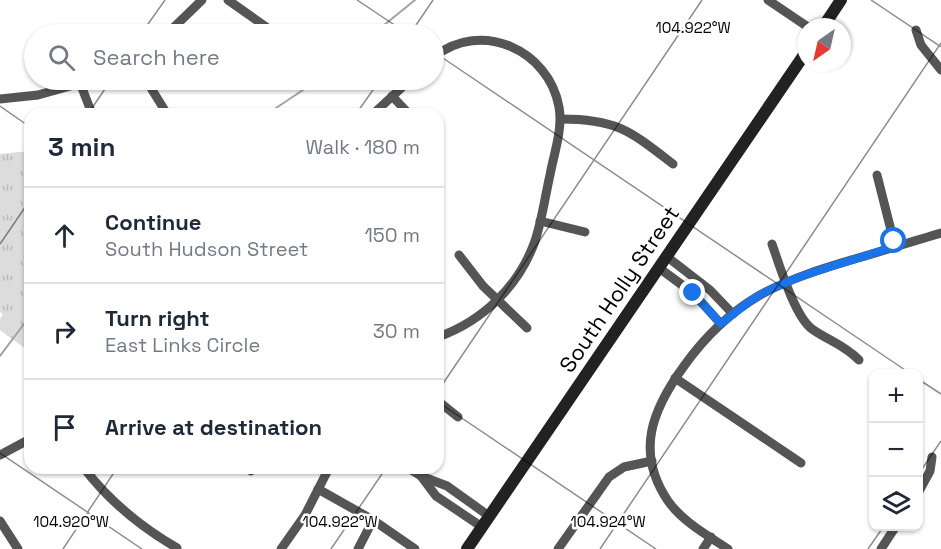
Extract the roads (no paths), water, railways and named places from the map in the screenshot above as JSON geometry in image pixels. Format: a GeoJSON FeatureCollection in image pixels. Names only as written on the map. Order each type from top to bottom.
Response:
{"type":"FeatureCollection","features":[{"type":"Feature","properties":{"kind":"main road"},"geometry":{"type":"LineString","coordinates":[[829,18],[841,0]]}},
{"type":"Feature","properties":{"kind":"main road","name":"South Holly Street"},"geometry":{"type":"LineString","coordinates":[[467,549],[797,65]]}},
{"type":"Feature","properties":{"kind":"street"},"geometry":{"type":"LineString","coordinates":[[177,24],[202,0]]}},
{"type":"Feature","properties":{"kind":"street"},"geometry":{"type":"LineString","coordinates":[[228,0],[262,24]]}},
{"type":"Feature","properties":{"kind":"street"},"geometry":{"type":"LineString","coordinates":[[768,0],[797,20]]}},
{"type":"Feature","properties":{"kind":"street"},"geometry":{"type":"LineString","coordinates":[[916,30],[921,45],[941,70]]}},
{"type":"Feature","properties":{"kind":"street"},"geometry":{"type":"LineString","coordinates":[[444,50],[452,45],[476,39],[494,41],[511,47],[535,63],[550,81],[558,100],[561,119],[540,221],[525,263],[514,282],[498,300],[460,328],[444,335]]}},
{"type":"Feature","properties":{"kind":"street"},"geometry":{"type":"LineString","coordinates":[[0,99],[38,95],[53,90]]}},
{"type":"Feature","properties":{"kind":"street"},"geometry":{"type":"LineString","coordinates":[[83,90],[90,108]]}},
{"type":"Feature","properties":{"kind":"street"},"geometry":{"type":"LineString","coordinates":[[152,90],[163,108]]}},
{"type":"Feature","properties":{"kind":"street"},"geometry":{"type":"LineString","coordinates":[[379,108],[399,90]]}},
{"type":"Feature","properties":{"kind":"street"},"geometry":{"type":"LineString","coordinates":[[392,96],[403,108]]}},
{"type":"Feature","properties":{"kind":"street"},"geometry":{"type":"LineString","coordinates":[[561,119],[595,120],[617,126],[635,136],[673,164]]}},
{"type":"Feature","properties":{"kind":"street"},"geometry":{"type":"LineString","coordinates":[[877,175],[894,246]]}},
{"type":"Feature","properties":{"kind":"street"},"geometry":{"type":"LineString","coordinates":[[540,221],[585,232]]}},
{"type":"Feature","properties":{"kind":"street"},"geometry":{"type":"LineString","coordinates":[[728,549],[686,520],[669,502],[658,482],[652,461],[651,439],[654,420],[661,401],[675,378],[698,348],[721,324],[758,296],[810,273],[941,233]]}},
{"type":"Feature","properties":{"kind":"street"},"geometry":{"type":"LineString","coordinates":[[772,243],[786,282],[808,325],[848,349],[859,360]]}},
{"type":"Feature","properties":{"kind":"street"},"geometry":{"type":"LineString","coordinates":[[459,255],[479,281],[527,328]]}},
{"type":"Feature","properties":{"kind":"street"},"geometry":{"type":"LineString","coordinates":[[666,256],[710,290],[733,314]]}},
{"type":"Feature","properties":{"kind":"street"},"geometry":{"type":"LineString","coordinates":[[658,268],[693,293],[721,324]]}},
{"type":"Feature","properties":{"kind":"street"},"geometry":{"type":"LineString","coordinates":[[675,378],[801,463]]}},
{"type":"Feature","properties":{"kind":"street"},"geometry":{"type":"LineString","coordinates":[[444,406],[458,417]]}},
{"type":"Feature","properties":{"kind":"street"},"geometry":{"type":"LineString","coordinates":[[0,455],[24,442]]}},
{"type":"Feature","properties":{"kind":"street"},"geometry":{"type":"LineString","coordinates":[[923,484],[930,471],[932,457]]}},
{"type":"Feature","properties":{"kind":"street"},"geometry":{"type":"LineString","coordinates":[[558,549],[609,477],[624,467],[652,461]]}},
{"type":"Feature","properties":{"kind":"street"},"geometry":{"type":"LineString","coordinates":[[89,474],[124,510],[177,548]]}},
{"type":"Feature","properties":{"kind":"street"},"geometry":{"type":"LineString","coordinates":[[281,549],[305,515],[326,474]]}},
{"type":"Feature","properties":{"kind":"street"},"geometry":{"type":"LineString","coordinates":[[418,474],[447,486],[489,516]]}},
{"type":"Feature","properties":{"kind":"street"},"geometry":{"type":"LineString","coordinates":[[421,476],[436,496],[482,527]]}},
{"type":"Feature","properties":{"kind":"street"},"geometry":{"type":"LineString","coordinates":[[318,489],[373,520],[414,549]]}},
{"type":"Feature","properties":{"kind":"street"},"geometry":{"type":"LineString","coordinates":[[372,549],[360,546],[373,520]]}},
{"type":"Feature","properties":{"kind":"street"},"geometry":{"type":"LineString","coordinates":[[0,521],[18,549]]}},
{"type":"Feature","properties":{"kind":"street"},"geometry":{"type":"LineString","coordinates":[[881,549],[893,531]]}},
{"type":"Feature","properties":{"kind":"street"},"geometry":{"type":"LineString","coordinates":[[703,549],[711,537]]}},
{"type":"Feature","properties":{"kind":"waterway"},"geometry":{"type":"LineString","coordinates":[[385,24],[415,0]]}},
{"type":"Feature","properties":{"kind":"waterway"},"geometry":{"type":"LineString","coordinates":[[276,108],[303,90]]}},
{"type":"Feature","properties":{"kind":"waterway"},"geometry":{"type":"LineString","coordinates":[[0,356],[24,324]]}}]}
